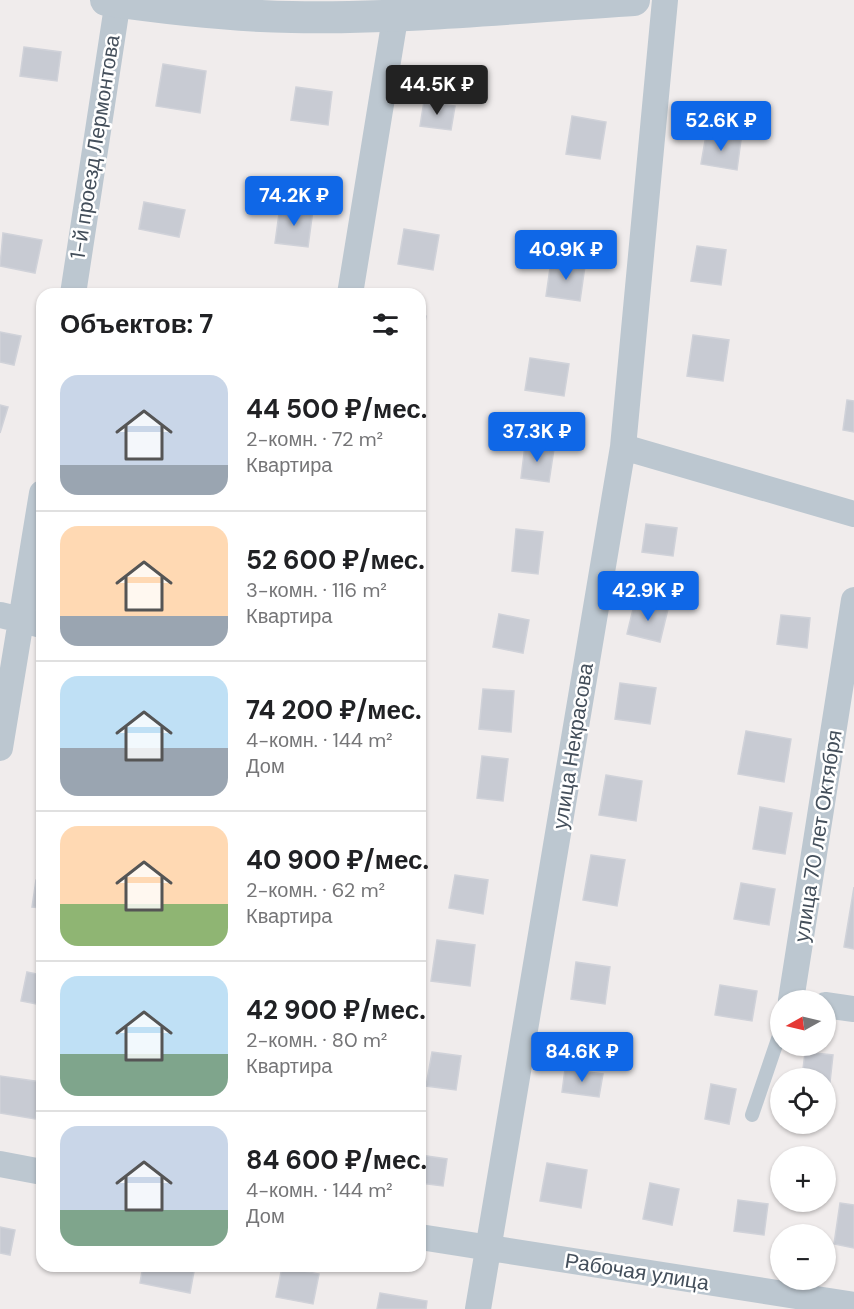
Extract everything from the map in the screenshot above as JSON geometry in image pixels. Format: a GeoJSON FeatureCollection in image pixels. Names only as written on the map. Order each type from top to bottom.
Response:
{"type":"FeatureCollection","features":[{"type":"Feature","properties":{"kind":"street"},"geometry":{"type":"LineString","coordinates":[[114,1],[210,13],[293,17],[397,7],[634,0]]}},
{"type":"Feature","properties":{"kind":"street","name":"улица Некрасова"},"geometry":{"type":"LineString","coordinates":[[478,1309],[490,1249],[623,447],[665,0]]}},
{"type":"Feature","properties":{"kind":"street","name":"1-й проезд Лермонтова"},"geometry":{"type":"LineString","coordinates":[[74,288],[114,1]]}},
{"type":"Feature","properties":{"kind":"street"},"geometry":{"type":"LineString","coordinates":[[351,288],[397,7]]}},
{"type":"Feature","properties":{"kind":"street"},"geometry":{"type":"LineString","coordinates":[[623,447],[854,514]]}},
{"type":"Feature","properties":{"kind":"street"},"geometry":{"type":"LineString","coordinates":[[0,748],[36,531]]}},
{"type":"Feature","properties":{"kind":"street","name":"улица 70 лет Октября"},"geometry":{"type":"LineString","coordinates":[[793,990],[854,600]]}},
{"type":"Feature","properties":{"kind":"street"},"geometry":{"type":"LineString","coordinates":[[836,1007],[854,1009]]}},
{"type":"Feature","properties":{"kind":"street"},"geometry":{"type":"LineString","coordinates":[[0,1164],[36,1171]]}},
{"type":"Feature","properties":{"kind":"street","name":"Рабочая улица"},"geometry":{"type":"LineString","coordinates":[[426,1238],[854,1305]]}},
{"type":"Feature","properties":{"kind":"lane"},"geometry":{"type":"LineString","coordinates":[[752,1115],[772,1056]]}},
{"type":"Feature","properties":{"kind":"building"},"geometry":{"type":"Polygon","coordinates":[[[24,47],[61,52],[57,81],[20,76],[24,47]]]}},
{"type":"Feature","properties":{"kind":"building"},"geometry":{"type":"Polygon","coordinates":[[[163,64],[206,71],[200,113],[156,106],[163,64]]]}},
{"type":"Feature","properties":{"kind":"building"},"geometry":{"type":"Polygon","coordinates":[[[296,87],[332,92],[328,125],[291,120],[296,87]]]}},
{"type":"Feature","properties":{"kind":"building"},"geometry":{"type":"Polygon","coordinates":[[[424,101],[455,106],[451,130],[420,126],[424,101]]]}},
{"type":"Feature","properties":{"kind":"building"},"geometry":{"type":"Polygon","coordinates":[[[572,116],[606,122],[600,159],[566,154],[572,116]]]}},
{"type":"Feature","properties":{"kind":"building"},"geometry":{"type":"Polygon","coordinates":[[[706,135],[741,140],[737,170],[701,164],[706,135]]]}},
{"type":"Feature","properties":{"kind":"building"},"geometry":{"type":"Polygon","coordinates":[[[144,202],[185,210],[179,237],[139,229],[144,202]]]}},
{"type":"Feature","properties":{"kind":"building"},"geometry":{"type":"Polygon","coordinates":[[[280,206],[313,210],[308,247],[275,243],[280,206]]]}},
{"type":"Feature","properties":{"kind":"building"},"geometry":{"type":"Polygon","coordinates":[[[404,229],[439,235],[433,270],[398,264],[404,229]]]}},
{"type":"Feature","properties":{"kind":"building"},"geometry":{"type":"Polygon","coordinates":[[[3,233],[42,240],[35,273],[0,266],[3,233]]]}},
{"type":"Feature","properties":{"kind":"building"},"geometry":{"type":"Polygon","coordinates":[[[697,246],[726,250],[721,285],[691,281],[697,246]]]}},
{"type":"Feature","properties":{"kind":"building"},"geometry":{"type":"Polygon","coordinates":[[[551,261],[585,266],[580,301],[546,296],[551,261]]]}},
{"type":"Feature","properties":{"kind":"building"},"geometry":{"type":"Polygon","coordinates":[[[0,332],[21,336],[14,365],[0,362],[0,332]]]}},
{"type":"Feature","properties":{"kind":"building"},"geometry":{"type":"Polygon","coordinates":[[[693,335],[729,340],[723,381],[687,376],[693,335]]]}},
{"type":"Feature","properties":{"kind":"building"},"geometry":{"type":"Polygon","coordinates":[[[530,358],[569,364],[564,396],[525,390],[530,358]]]}},
{"type":"Feature","properties":{"kind":"building"},"geometry":{"type":"Polygon","coordinates":[[[847,400],[854,401],[854,432],[843,430],[847,400]]]}},
{"type":"Feature","properties":{"kind":"building"},"geometry":{"type":"Polygon","coordinates":[[[0,405],[8,407],[0,433],[0,405]]]}},
{"type":"Feature","properties":{"kind":"building"},"geometry":{"type":"Polygon","coordinates":[[[525,445],[554,449],[549,482],[521,478],[525,445]]]}},
{"type":"Feature","properties":{"kind":"building"},"geometry":{"type":"Polygon","coordinates":[[[646,524],[677,528],[673,556],[642,552],[646,524]]]}},
{"type":"Feature","properties":{"kind":"building"},"geometry":{"type":"Polygon","coordinates":[[[516,529],[543,532],[538,574],[512,571],[516,529]]]}},
{"type":"Feature","properties":{"kind":"building"},"geometry":{"type":"Polygon","coordinates":[[[635,601],[668,609],[660,642],[627,634],[635,601]]]}},
{"type":"Feature","properties":{"kind":"building"},"geometry":{"type":"Polygon","coordinates":[[[499,614],[529,620],[523,653],[493,647],[499,614]]]}},
{"type":"Feature","properties":{"kind":"building"},"geometry":{"type":"Polygon","coordinates":[[[781,615],[810,618],[807,648],[777,644],[781,615]]]}},
{"type":"Feature","properties":{"kind":"building"},"geometry":{"type":"Polygon","coordinates":[[[620,683],[656,688],[650,724],[615,719],[620,683]]]}},
{"type":"Feature","properties":{"kind":"building"},"geometry":{"type":"Polygon","coordinates":[[[483,689],[514,691],[511,732],[479,729],[483,689]]]}},
{"type":"Feature","properties":{"kind":"building"},"geometry":{"type":"Polygon","coordinates":[[[746,731],[791,739],[784,782],[738,774],[746,731]]]}},
{"type":"Feature","properties":{"kind":"building"},"geometry":{"type":"Polygon","coordinates":[[[482,756],[508,759],[503,801],[477,798],[482,756]]]}},
{"type":"Feature","properties":{"kind":"building"},"geometry":{"type":"Polygon","coordinates":[[[606,775],[642,781],[636,821],[599,815],[606,775]]]}},
{"type":"Feature","properties":{"kind":"building"},"geometry":{"type":"Polygon","coordinates":[[[760,807],[792,813],[785,854],[753,849],[760,807]]]}},
{"type":"Feature","properties":{"kind":"building"},"geometry":{"type":"Polygon","coordinates":[[[591,855],[625,860],[617,906],[583,900],[591,855]]]}},
{"type":"Feature","properties":{"kind":"building"},"geometry":{"type":"Polygon","coordinates":[[[455,875],[488,880],[483,914],[449,908],[455,875]]]}},
{"type":"Feature","properties":{"kind":"building"},"geometry":{"type":"Polygon","coordinates":[[[36,880],[36,907],[32,907],[36,880]]]}},
{"type":"Feature","properties":{"kind":"building"},"geometry":{"type":"Polygon","coordinates":[[[741,883],[775,889],[769,925],[734,919],[741,883]]]}},
{"type":"Feature","properties":{"kind":"building"},"geometry":{"type":"Polygon","coordinates":[[[854,887],[854,949],[844,947],[854,887]]]}},
{"type":"Feature","properties":{"kind":"building"},"geometry":{"type":"Polygon","coordinates":[[[437,940],[475,945],[470,986],[431,981],[437,940]]]}},
{"type":"Feature","properties":{"kind":"building"},"geometry":{"type":"Polygon","coordinates":[[[576,962],[610,967],[605,1004],[571,999],[576,962]]]}},
{"type":"Feature","properties":{"kind":"building"},"geometry":{"type":"Polygon","coordinates":[[[27,972],[36,974],[36,1004],[21,1001],[27,972]]]}},
{"type":"Feature","properties":{"kind":"building"},"geometry":{"type":"Polygon","coordinates":[[[720,985],[757,991],[752,1021],[715,1015],[720,985]]]}},
{"type":"Feature","properties":{"kind":"building"},"geometry":{"type":"Polygon","coordinates":[[[432,1052],[461,1056],[456,1090],[426,1086],[432,1052]]]}},
{"type":"Feature","properties":{"kind":"building"},"geometry":{"type":"Polygon","coordinates":[[[805,1056],[833,1056],[832,1068],[803,1068],[805,1056]]]}},
{"type":"Feature","properties":{"kind":"building"},"geometry":{"type":"Polygon","coordinates":[[[565,1069],[603,1074],[599,1097],[562,1092],[565,1069]]]}},
{"type":"Feature","properties":{"kind":"building"},"geometry":{"type":"Polygon","coordinates":[[[0,1076],[36,1081],[35,1119],[0,1113],[0,1076]]]}},
{"type":"Feature","properties":{"kind":"building"},"geometry":{"type":"Polygon","coordinates":[[[711,1084],[736,1089],[729,1124],[705,1119],[711,1084]]]}},
{"type":"Feature","properties":{"kind":"building"},"geometry":{"type":"Polygon","coordinates":[[[426,1156],[447,1159],[443,1186],[426,1184],[426,1156]]]}},
{"type":"Feature","properties":{"kind":"building"},"geometry":{"type":"Polygon","coordinates":[[[547,1163],[587,1170],[581,1208],[540,1201],[547,1163]]]}},
{"type":"Feature","properties":{"kind":"building"},"geometry":{"type":"Polygon","coordinates":[[[650,1183],[679,1189],[672,1225],[643,1219],[650,1183]]]}},
{"type":"Feature","properties":{"kind":"building"},"geometry":{"type":"Polygon","coordinates":[[[738,1200],[768,1204],[764,1235],[734,1231],[738,1200]]]}},
{"type":"Feature","properties":{"kind":"building"},"geometry":{"type":"Polygon","coordinates":[[[840,1203],[854,1205],[854,1248],[836,1244],[840,1203]]]}},
{"type":"Feature","properties":{"kind":"building"},"geometry":{"type":"Polygon","coordinates":[[[0,1227],[15,1230],[10,1255],[0,1253],[0,1227]]]}},
{"type":"Feature","properties":{"kind":"building"},"geometry":{"type":"Polygon","coordinates":[[[142,1272],[194,1272],[190,1293],[140,1283],[142,1272]]]}},
{"type":"Feature","properties":{"kind":"building"},"geometry":{"type":"Polygon","coordinates":[[[281,1272],[319,1274],[313,1304],[276,1297],[281,1272]]]}},
{"type":"Feature","properties":{"kind":"building"},"geometry":{"type":"Polygon","coordinates":[[[380,1293],[427,1301],[426,1309],[377,1309],[380,1293]]]}}]}
